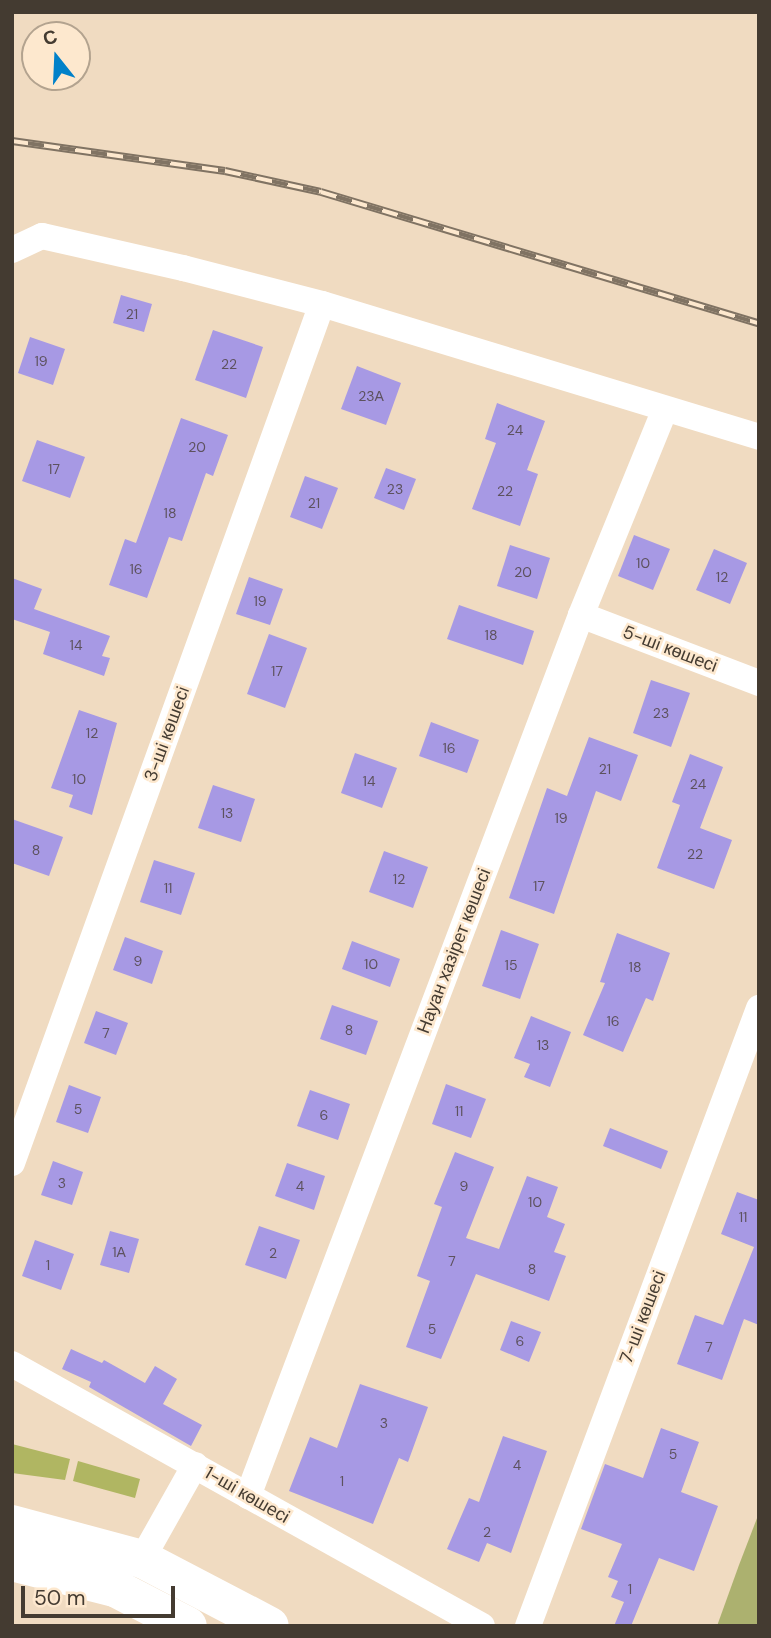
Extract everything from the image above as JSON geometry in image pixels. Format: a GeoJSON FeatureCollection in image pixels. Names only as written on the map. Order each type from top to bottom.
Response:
{"type":"FeatureCollection","features":[{"type":"Feature","properties":{"kind":"highway"},"geometry":{"type":"LineString","coordinates":[[12,1524],[142,1559],[270,1626]]}},
{"type":"Feature","properties":{"kind":"highway"},"geometry":{"type":"LineString","coordinates":[[12,1562],[115,1588],[188,1626]]}},
{"type":"Feature","properties":{"kind":"street"},"geometry":{"type":"LineString","coordinates":[[16,247],[42,236],[322,304],[759,437]]}},
{"type":"Feature","properties":{"kind":"street","name":"3-шi көшесі"},"geometry":{"type":"LineString","coordinates":[[12,1163],[322,304]]}},
{"type":"Feature","properties":{"kind":"street","name":"Науан хазірет көшесі"},"geometry":{"type":"LineString","coordinates":[[248,1496],[580,615],[665,409]]}},
{"type":"Feature","properties":{"kind":"street","name":"5-шi көшесі"},"geometry":{"type":"LineString","coordinates":[[580,615],[759,683]]}},
{"type":"Feature","properties":{"kind":"street","name":"7-шi көшесі"},"geometry":{"type":"LineString","coordinates":[[528,1626],[759,1008]]}},
{"type":"Feature","properties":{"kind":"street","name":"1-шi көшесі"},"geometry":{"type":"LineString","coordinates":[[12,1364],[482,1626]]}},
{"type":"Feature","properties":{"kind":"street"},"geometry":{"type":"LineString","coordinates":[[142,1559],[195,1465]]}},
{"type":"Feature","properties":{"kind":"green space"},"geometry":{"type":"Polygon","coordinates":[[[12,1444],[70,1459],[65,1480],[12,1473],[12,1444]]]}},
{"type":"Feature","properties":{"kind":"green space"},"geometry":{"type":"Polygon","coordinates":[[[78,1461],[140,1479],[135,1498],[73,1481],[78,1461]]]}},
{"type":"Feature","properties":{"kind":"green space"},"geometry":{"type":"Polygon","coordinates":[[[759,1513],[759,1626],[717,1626],[739,1565],[759,1513]]]}},
{"type":"Feature","properties":{"kind":"building"},"geometry":{"type":"Polygon","coordinates":[[[121,295],[152,304],[144,332],[113,323],[121,295]]]}},
{"type":"Feature","properties":{"kind":"building"},"geometry":{"type":"Polygon","coordinates":[[[213,330],[263,347],[246,398],[195,380],[213,330]]]}},
{"type":"Feature","properties":{"kind":"building"},"geometry":{"type":"Polygon","coordinates":[[[30,337],[65,349],[53,385],[18,373],[30,337]]]}},
{"type":"Feature","properties":{"kind":"building"},"geometry":{"type":"Polygon","coordinates":[[[357,366],[401,383],[386,425],[341,409],[357,366]]]}},
{"type":"Feature","properties":{"kind":"building"},"geometry":{"type":"Polygon","coordinates":[[[497,403],[545,421],[527,470],[538,474],[520,526],[472,509],[496,443],[485,439],[497,403]]]}},
{"type":"Feature","properties":{"kind":"building"},"geometry":{"type":"Polygon","coordinates":[[[181,418],[228,435],[213,476],[206,473],[182,541],[169,537],[147,598],[109,585],[125,539],[136,543],[181,418]]]}},
{"type":"Feature","properties":{"kind":"building"},"geometry":{"type":"Polygon","coordinates":[[[37,440],[85,457],[70,498],[22,481],[37,440]]]}},
{"type":"Feature","properties":{"kind":"building"},"geometry":{"type":"Polygon","coordinates":[[[386,468],[416,479],[404,510],[374,498],[386,468]]]}},
{"type":"Feature","properties":{"kind":"building"},"geometry":{"type":"Polygon","coordinates":[[[305,476],[338,488],[322,529],[290,517],[305,476]]]}},
{"type":"Feature","properties":{"kind":"building"},"geometry":{"type":"Polygon","coordinates":[[[634,535],[670,549],[653,590],[618,576],[634,535]]]}},
{"type":"Feature","properties":{"kind":"building"},"geometry":{"type":"Polygon","coordinates":[[[510,545],[550,558],[537,599],[497,586],[510,545]]]}},
{"type":"Feature","properties":{"kind":"building"},"geometry":{"type":"Polygon","coordinates":[[[714,549],[747,563],[730,604],[696,590],[714,549]]]}},
{"type":"Feature","properties":{"kind":"building"},"geometry":{"type":"Polygon","coordinates":[[[249,577],[283,589],[270,625],[236,614],[249,577]]]}},
{"type":"Feature","properties":{"kind":"building"},"geometry":{"type":"Polygon","coordinates":[[[12,578],[42,589],[34,609],[110,636],[102,656],[110,658],[104,676],[43,654],[50,632],[12,619],[12,578]]]}},
{"type":"Feature","properties":{"kind":"building"},"geometry":{"type":"Polygon","coordinates":[[[459,605],[534,631],[523,665],[447,639],[459,605]]]}},
{"type":"Feature","properties":{"kind":"building"},"geometry":{"type":"Polygon","coordinates":[[[269,634],[307,648],[285,708],[247,694],[269,634]]]}},
{"type":"Feature","properties":{"kind":"building"},"geometry":{"type":"Polygon","coordinates":[[[651,680],[690,693],[671,747],[633,733],[651,680]]]}},
{"type":"Feature","properties":{"kind":"building"},"geometry":{"type":"Polygon","coordinates":[[[79,710],[117,723],[92,815],[69,807],[73,795],[51,788],[79,710]]]}},
{"type":"Feature","properties":{"kind":"building"},"geometry":{"type":"Polygon","coordinates":[[[431,722],[479,740],[467,773],[419,756],[431,722]]]}},
{"type":"Feature","properties":{"kind":"building"},"geometry":{"type":"Polygon","coordinates":[[[589,737],[638,755],[621,801],[596,791],[554,914],[509,898],[547,788],[567,796],[589,737]]]}},
{"type":"Feature","properties":{"kind":"building"},"geometry":{"type":"Polygon","coordinates":[[[355,753],[397,768],[382,808],[341,793],[355,753]]]}},
{"type":"Feature","properties":{"kind":"building"},"geometry":{"type":"Polygon","coordinates":[[[690,754],[723,767],[700,828],[732,840],[714,889],[657,868],[680,805],[672,802],[690,754]]]}},
{"type":"Feature","properties":{"kind":"building"},"geometry":{"type":"Polygon","coordinates":[[[213,785],[255,799],[241,842],[198,828],[213,785]]]}},
{"type":"Feature","properties":{"kind":"building"},"geometry":{"type":"Polygon","coordinates":[[[12,819],[63,837],[49,876],[12,863],[12,819]]]}},
{"type":"Feature","properties":{"kind":"building"},"geometry":{"type":"Polygon","coordinates":[[[384,851],[428,867],[413,908],[369,892],[384,851]]]}},
{"type":"Feature","properties":{"kind":"building"},"geometry":{"type":"Polygon","coordinates":[[[154,860],[195,873],[181,915],[140,902],[154,860]]]}},
{"type":"Feature","properties":{"kind":"building"},"geometry":{"type":"Polygon","coordinates":[[[501,930],[539,944],[520,999],[482,986],[501,930]]]}},
{"type":"Feature","properties":{"kind":"building"},"geometry":{"type":"Polygon","coordinates":[[[617,933],[670,953],[653,1001],[646,998],[623,1052],[583,1035],[605,983],[600,982],[617,933]]]}},
{"type":"Feature","properties":{"kind":"building"},"geometry":{"type":"Polygon","coordinates":[[[125,937],[163,951],[152,984],[113,970],[125,937]]]}},
{"type":"Feature","properties":{"kind":"building"},"geometry":{"type":"Polygon","coordinates":[[[352,941],[400,959],[390,987],[342,969],[352,941]]]}},
{"type":"Feature","properties":{"kind":"building"},"geometry":{"type":"Polygon","coordinates":[[[332,1005],[378,1021],[366,1055],[320,1039],[332,1005]]]}},
{"type":"Feature","properties":{"kind":"building"},"geometry":{"type":"Polygon","coordinates":[[[96,1011],[128,1023],[116,1055],[84,1043],[96,1011]]]}},
{"type":"Feature","properties":{"kind":"building"},"geometry":{"type":"Polygon","coordinates":[[[531,1016],[571,1032],[550,1087],[524,1077],[530,1064],[514,1058],[531,1016]]]}},
{"type":"Feature","properties":{"kind":"building"},"geometry":{"type":"Polygon","coordinates":[[[446,1084],[486,1099],[471,1138],[432,1124],[446,1084]]]}},
{"type":"Feature","properties":{"kind":"building"},"geometry":{"type":"Polygon","coordinates":[[[69,1085],[101,1097],[88,1133],[56,1122],[69,1085]]]}},
{"type":"Feature","properties":{"kind":"building"},"geometry":{"type":"Polygon","coordinates":[[[310,1090],[350,1104],[338,1140],[297,1126],[310,1090]]]}},
{"type":"Feature","properties":{"kind":"building"},"geometry":{"type":"Polygon","coordinates":[[[610,1128],[668,1151],[661,1169],[603,1146],[610,1128]]]}},
{"type":"Feature","properties":{"kind":"building"},"geometry":{"type":"Polygon","coordinates":[[[455,1152],[494,1167],[466,1238],[499,1249],[527,1176],[558,1187],[547,1217],[565,1224],[554,1252],[566,1256],[549,1301],[476,1274],[441,1359],[406,1347],[430,1281],[417,1276],[442,1207],[434,1204],[455,1152]]]}},
{"type":"Feature","properties":{"kind":"building"},"geometry":{"type":"Polygon","coordinates":[[[53,1161],[83,1172],[72,1205],[41,1195],[53,1161]]]}},
{"type":"Feature","properties":{"kind":"building"},"geometry":{"type":"Polygon","coordinates":[[[287,1163],[325,1176],[314,1210],[275,1196],[287,1163]]]}},
{"type":"Feature","properties":{"kind":"building"},"geometry":{"type":"Polygon","coordinates":[[[737,1192],[759,1200],[759,1325],[744,1319],[722,1380],[677,1364],[695,1315],[723,1325],[754,1247],[721,1234],[737,1192]]]}},
{"type":"Feature","properties":{"kind":"building"},"geometry":{"type":"Polygon","coordinates":[[[259,1226],[300,1240],[286,1279],[245,1265],[259,1226]]]}},
{"type":"Feature","properties":{"kind":"building"},"geometry":{"type":"Polygon","coordinates":[[[110,1231],[139,1239],[129,1273],[100,1265],[110,1231]]]}},
{"type":"Feature","properties":{"kind":"building"},"geometry":{"type":"Polygon","coordinates":[[[35,1240],[74,1254],[61,1290],[22,1276],[35,1240]]]}},
{"type":"Feature","properties":{"kind":"building"},"geometry":{"type":"Polygon","coordinates":[[[511,1321],[541,1332],[529,1362],[500,1350],[511,1321]]]}},
{"type":"Feature","properties":{"kind":"building"},"geometry":{"type":"Polygon","coordinates":[[[71,1349],[102,1363],[104,1360],[145,1383],[155,1366],[177,1379],[163,1404],[202,1425],[191,1446],[89,1387],[91,1382],[62,1369],[71,1349]]]}},
{"type":"Feature","properties":{"kind":"building"},"geometry":{"type":"Polygon","coordinates":[[[360,1384],[428,1407],[408,1462],[399,1458],[373,1524],[289,1491],[310,1437],[337,1448],[360,1384]]]}},
{"type":"Feature","properties":{"kind":"building"},"geometry":{"type":"Polygon","coordinates":[[[661,1428],[699,1442],[681,1492],[718,1506],[694,1571],[659,1558],[631,1626],[614,1626],[624,1602],[611,1597],[618,1581],[608,1577],[622,1544],[581,1529],[605,1464],[643,1478],[661,1428]]]}},
{"type":"Feature","properties":{"kind":"building"},"geometry":{"type":"Polygon","coordinates":[[[503,1436],[547,1451],[511,1553],[487,1543],[479,1562],[447,1549],[469,1498],[479,1502],[503,1436]]]}},
{"type":"Feature","properties":{"kind":"railway"},"geometry":{"type":"LineString","coordinates":[[12,141],[225,171],[321,192],[759,323]]}}]}
